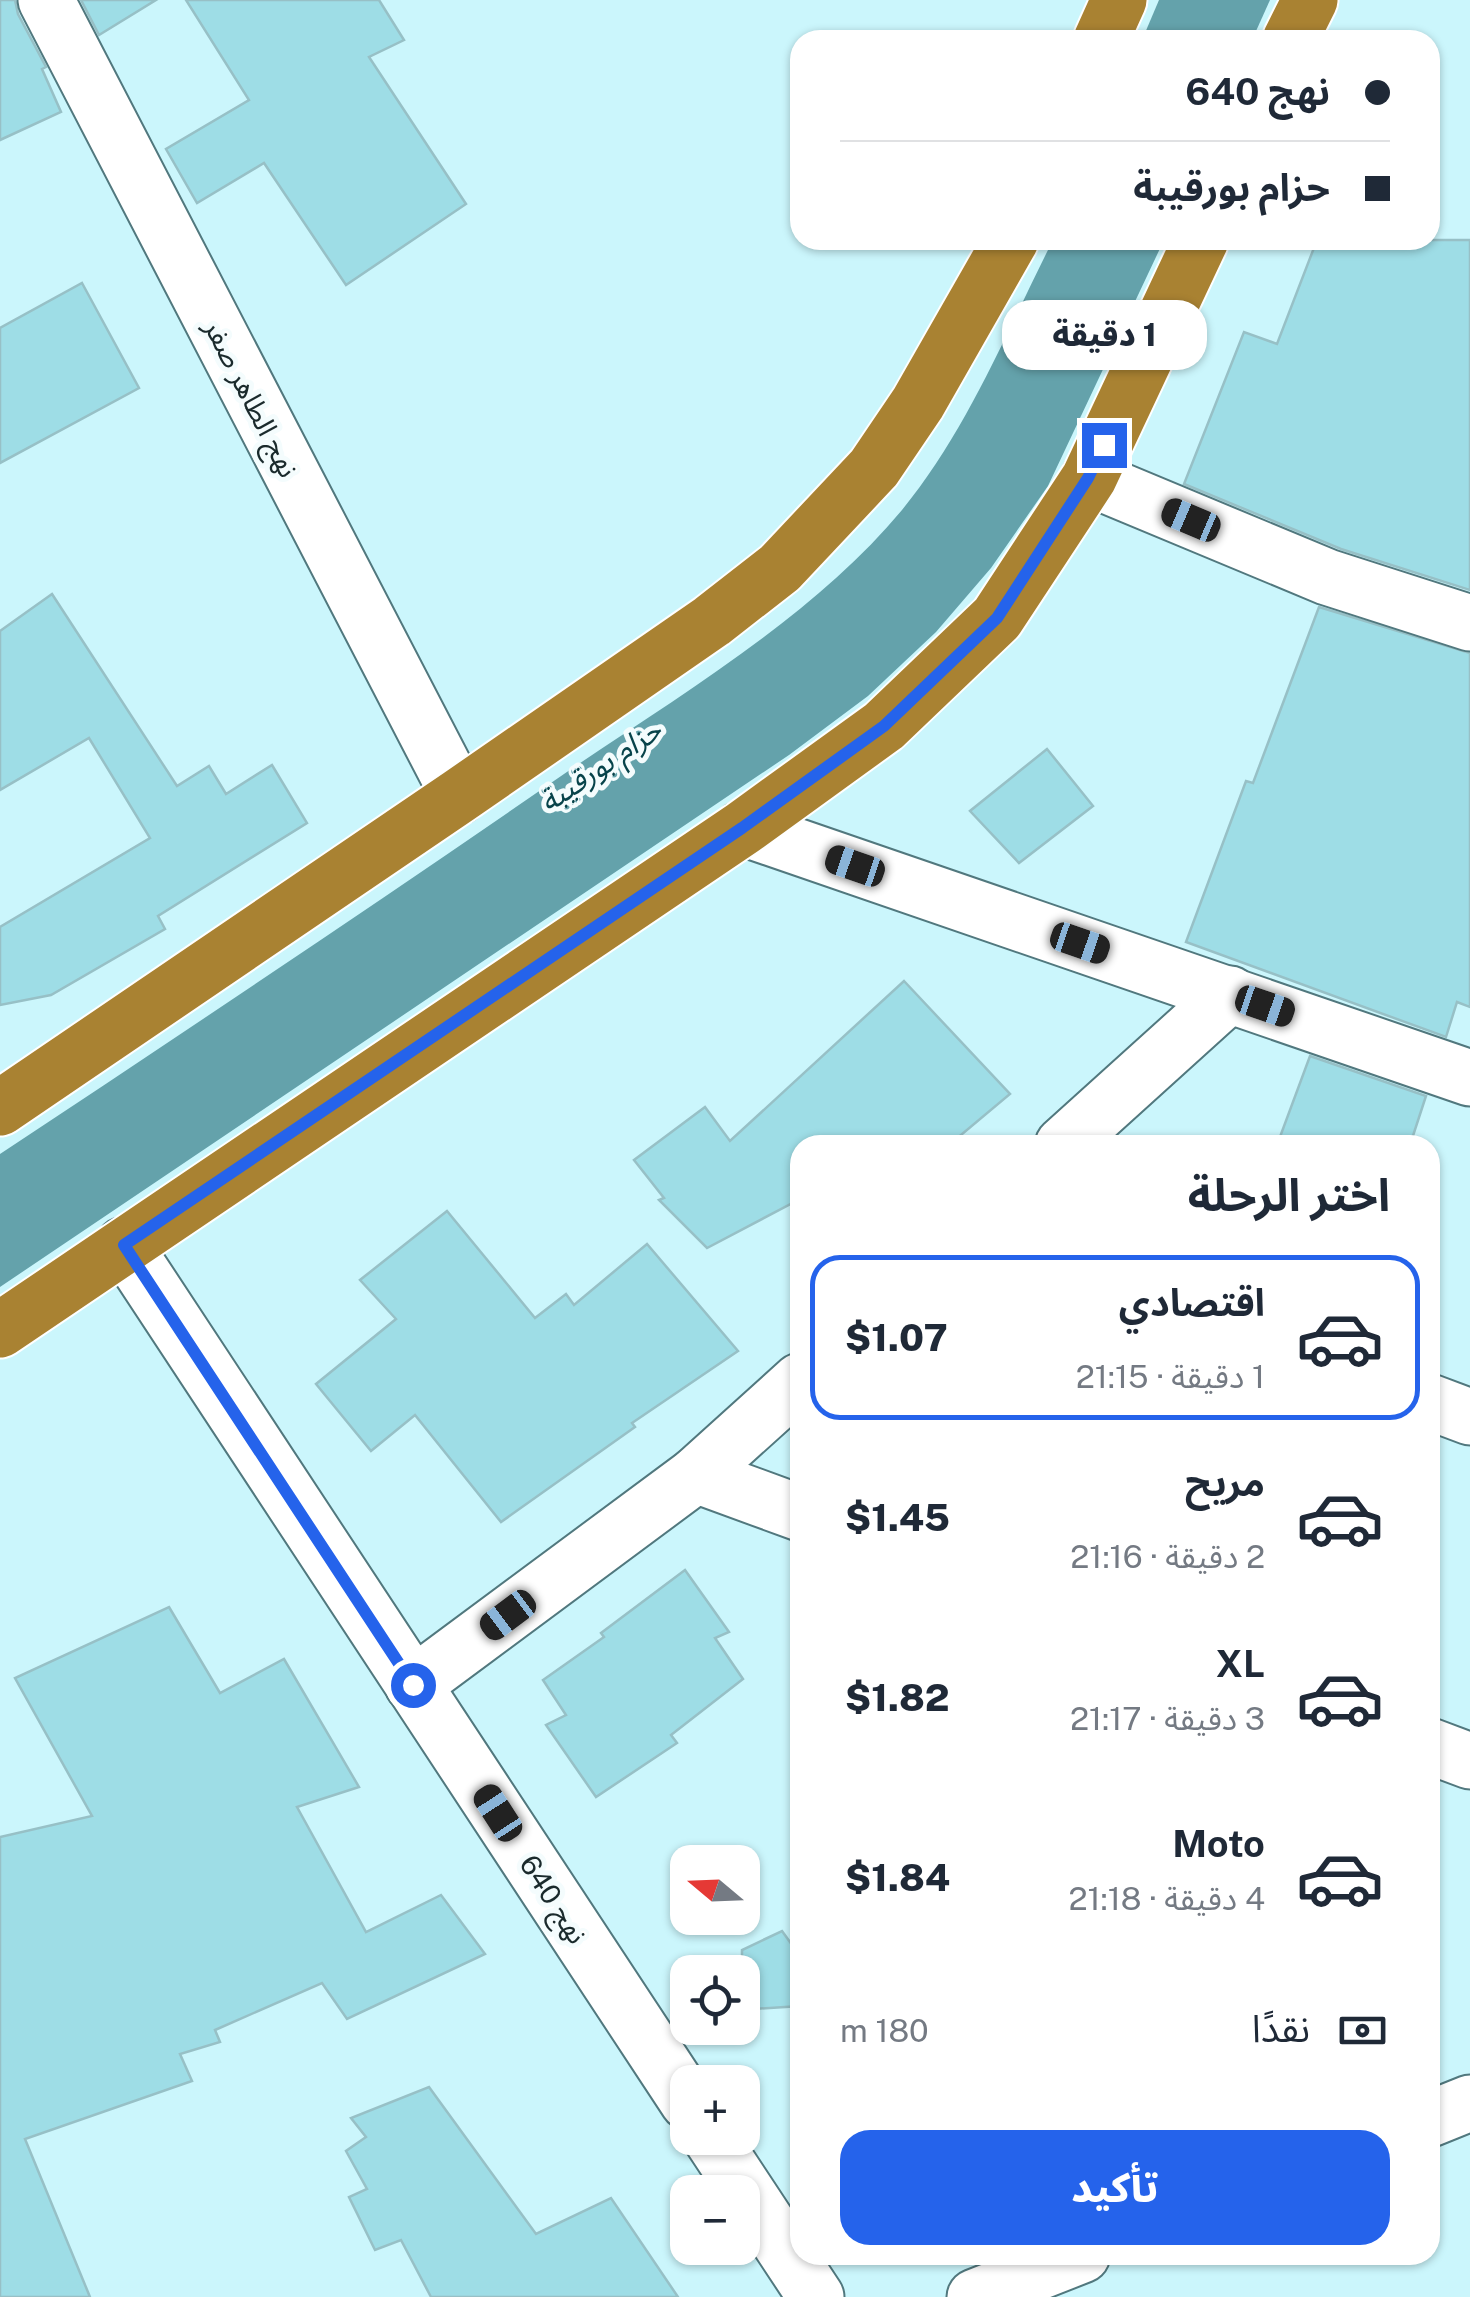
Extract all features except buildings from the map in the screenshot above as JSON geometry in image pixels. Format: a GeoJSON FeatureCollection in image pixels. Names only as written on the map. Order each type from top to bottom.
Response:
{"type":"FeatureCollection","features":[{"type":"Feature","properties":{"kind":"highway"},"geometry":{"type":"LineString","coordinates":[[1106,30],[1119,0]]}},
{"type":"Feature","properties":{"kind":"highway"},"geometry":{"type":"LineString","coordinates":[[1295,30],[1310,0]]}},
{"type":"Feature","properties":{"kind":"highway"},"geometry":{"type":"LineString","coordinates":[[0,1108],[459,796],[712,620],[780,568],[874,468],[918,403],[1005,250]]}},
{"type":"Feature","properties":{"kind":"highway"},"geometry":{"type":"LineString","coordinates":[[0,1330],[742,828],[884,726],[997,618],[1088,478],[1195,250]]}},
{"type":"Feature","properties":{"kind":"street","name":"نهج الطاهر صفر"},"geometry":{"type":"LineString","coordinates":[[46,0],[459,796]]}},
{"type":"Feature","properties":{"kind":"street"},"geometry":{"type":"LineString","coordinates":[[1088,478],[1327,578],[1470,622]]}},
{"type":"Feature","properties":{"kind":"street"},"geometry":{"type":"LineString","coordinates":[[742,828],[1470,1078]]}},
{"type":"Feature","properties":{"kind":"street"},"geometry":{"type":"LineString","coordinates":[[1073,1135],[1230,994]]}},
{"type":"Feature","properties":{"kind":"street","name":"نهج 640"},"geometry":{"type":"LineString","coordinates":[[124,1245],[670,2075]]}},
{"type":"Feature","properties":{"kind":"street"},"geometry":{"type":"LineString","coordinates":[[413,1685],[696,1475],[790,1390]]}},
{"type":"Feature","properties":{"kind":"street"},"geometry":{"type":"LineString","coordinates":[[1440,1406],[1470,1417]]}},
{"type":"Feature","properties":{"kind":"street"},"geometry":{"type":"LineString","coordinates":[[696,1475],[790,1510]]}},
{"type":"Feature","properties":{"kind":"street"},"geometry":{"type":"LineString","coordinates":[[1440,1750],[1470,1761]]}},
{"type":"Feature","properties":{"kind":"street"},"geometry":{"type":"LineString","coordinates":[[1440,2115],[1470,2103]]}},
{"type":"Feature","properties":{"kind":"street"},"geometry":{"type":"LineString","coordinates":[[722,2155],[790,2258]]}},
{"type":"Feature","properties":{"kind":"street"},"geometry":{"type":"LineString","coordinates":[[795,2265],[816,2297]]}},
{"type":"Feature","properties":{"kind":"street"},"geometry":{"type":"LineString","coordinates":[[974,2297],[1056,2265]]}},
{"type":"Feature","properties":{"kind":"water"},"geometry":{"type":"Polygon","coordinates":[[[1159,0],[1270,0],[1256,30],[1146,30],[1159,0]]]}},
{"type":"Feature","properties":{"kind":"water","name":"حزام بورقيبة"},"geometry":{"type":"Polygon","coordinates":[[[1048,250],[1159,250],[1048,486],[991,568],[936,632],[868,696],[789,755],[0,1287],[0,1154],[283,966],[786,620],[867,549],[902,510],[947,447],[985,380],[1048,250]]]}},
{"type":"Feature","properties":{"kind":"route"},"geometry":{"type":"LineString","coordinates":[[413,1685],[124,1245],[742,828],[884,726],[997,618],[1088,478],[1104,445]]}}]}
